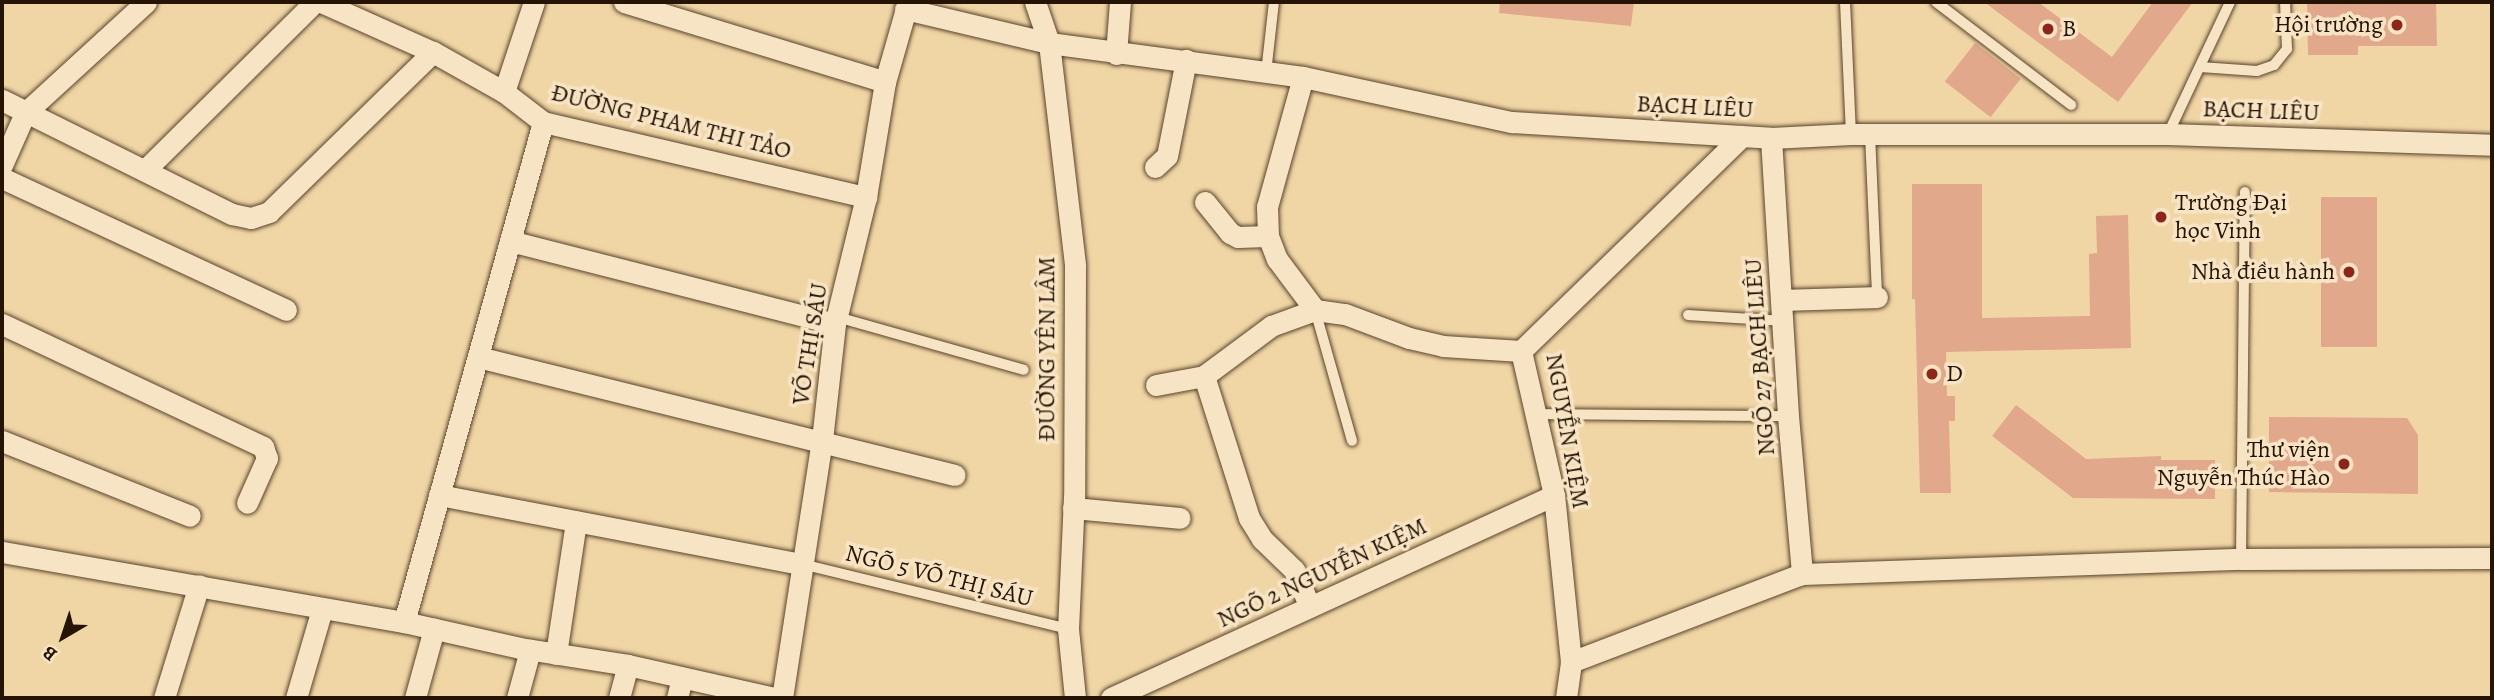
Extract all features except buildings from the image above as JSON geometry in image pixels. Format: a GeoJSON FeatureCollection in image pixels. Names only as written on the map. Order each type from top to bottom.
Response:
{"type":"FeatureCollection","features":[{"type":"Feature","properties":{"kind":"street"},"geometry":{"type":"LineString","coordinates":[[2,166],[25,113],[146,2]]}},
{"type":"Feature","properties":{"kind":"street"},"geometry":{"type":"LineString","coordinates":[[145,170],[315,2]]}},
{"type":"Feature","properties":{"kind":"street","name":"ĐƯỜNG PHAM THI TẢO"},"geometry":{"type":"LineString","coordinates":[[321,2],[433,52],[504,92],[543,122],[866,197]]}},
{"type":"Feature","properties":{"kind":"street"},"geometry":{"type":"LineString","coordinates":[[504,92],[534,2]]}},
{"type":"Feature","properties":{"kind":"street"},"geometry":{"type":"LineString","coordinates":[[624,2],[885,82]]}},
{"type":"Feature","properties":{"kind":"street","name":"ĐƯỜNG YÊN LÂM"},"geometry":{"type":"LineString","coordinates":[[1035,2],[1049,43],[1075,267],[1073,508],[1068,629],[1075,698]]}},
{"type":"Feature","properties":{"kind":"street"},"geometry":{"type":"LineString","coordinates":[[1116,54],[1120,2]]}},
{"type":"Feature","properties":{"kind":"street","name":"VÕ THỊ SÁU"},"geometry":{"type":"LineString","coordinates":[[782,698],[822,440],[836,321],[866,197],[885,82],[907,5]]}},
{"type":"Feature","properties":{"kind":"street","name":"BẠCH LIÊU"},"geometry":{"type":"LineString","coordinates":[[907,5],[1049,43],[1116,54],[1186,60],[1303,76],[1512,122],[1771,138],[1861,134],[2168,134],[2492,145]]}},
{"type":"Feature","properties":{"kind":"street"},"geometry":{"type":"LineString","coordinates":[[2,100],[243,218],[269,212],[433,52]]}},
{"type":"Feature","properties":{"kind":"street"},"geometry":{"type":"LineString","coordinates":[[1156,167],[1167,156],[1186,60]]}},
{"type":"Feature","properties":{"kind":"street"},"geometry":{"type":"LineString","coordinates":[[1303,76],[1266,207],[1268,236],[1277,258],[1315,310]]}},
{"type":"Feature","properties":{"kind":"street"},"geometry":{"type":"LineString","coordinates":[[404,622],[543,122]]}},
{"type":"Feature","properties":{"kind":"street","name":"NGUYỄN KIỆM"},"geometry":{"type":"LineString","coordinates":[[1566,698],[1571,662],[1554,495],[1521,351],[1742,136]]}},
{"type":"Feature","properties":{"kind":"street","name":"NGÕ 27 BẠCH LIÊU"},"geometry":{"type":"LineString","coordinates":[[1771,138],[1788,416],[1802,574]]}},
{"type":"Feature","properties":{"kind":"street"},"geometry":{"type":"LineString","coordinates":[[2,178],[286,310]]}},
{"type":"Feature","properties":{"kind":"street"},"geometry":{"type":"LineString","coordinates":[[1205,202],[1230,233],[1238,237],[1268,236]]}},
{"type":"Feature","properties":{"kind":"street"},"geometry":{"type":"LineString","coordinates":[[510,241],[836,321]]}},
{"type":"Feature","properties":{"kind":"street"},"geometry":{"type":"LineString","coordinates":[[1783,300],[1877,297]]}},
{"type":"Feature","properties":{"kind":"street"},"geometry":{"type":"LineString","coordinates":[[1156,385],[1204,376],[1271,326],[1315,310],[1345,314],[1409,338],[1443,346],[1521,351]]}},
{"type":"Feature","properties":{"kind":"street"},"geometry":{"type":"LineString","coordinates":[[2,324],[263,447],[267,458],[247,503]]}},
{"type":"Feature","properties":{"kind":"street"},"geometry":{"type":"LineString","coordinates":[[478,357],[955,475]]}},
{"type":"Feature","properties":{"kind":"street"},"geometry":{"type":"LineString","coordinates":[[1204,376],[1252,526],[1294,570],[1310,607]]}},
{"type":"Feature","properties":{"kind":"street"},"geometry":{"type":"LineString","coordinates":[[2,441],[190,516]]}},
{"type":"Feature","properties":{"kind":"street"},"geometry":{"type":"LineString","coordinates":[[439,495],[801,564]]}},
{"type":"Feature","properties":{"kind":"street","name":"NGÕ 2 NGUYỄN KIỆM"},"geometry":{"type":"LineString","coordinates":[[1111,698],[1554,495]]}},
{"type":"Feature","properties":{"kind":"street"},"geometry":{"type":"LineString","coordinates":[[1073,508],[1180,518]]}},
{"type":"Feature","properties":{"kind":"street"},"geometry":{"type":"LineString","coordinates":[[556,654],[576,521]]}},
{"type":"Feature","properties":{"kind":"street"},"geometry":{"type":"LineString","coordinates":[[2,552],[404,622],[530,650],[628,665],[680,688],[775,698]]}},
{"type":"Feature","properties":{"kind":"street"},"geometry":{"type":"LineString","coordinates":[[1571,662],[1802,574],[2241,559],[2492,558]]}},
{"type":"Feature","properties":{"kind":"street"},"geometry":{"type":"LineString","coordinates":[[164,698],[199,585]]}},
{"type":"Feature","properties":{"kind":"street"},"geometry":{"type":"LineString","coordinates":[[296,698],[323,608]]}},
{"type":"Feature","properties":{"kind":"street"},"geometry":{"type":"LineString","coordinates":[[415,698],[434,629]]}},
{"type":"Feature","properties":{"kind":"street"},"geometry":{"type":"LineString","coordinates":[[517,698],[530,650]]}},
{"type":"Feature","properties":{"kind":"street"},"geometry":{"type":"LineString","coordinates":[[619,698],[628,665]]}},
{"type":"Feature","properties":{"kind":"lane"},"geometry":{"type":"LineString","coordinates":[[1266,73],[1275,2]]}},
{"type":"Feature","properties":{"kind":"lane"},"geometry":{"type":"LineString","coordinates":[[1845,2],[1877,297]]}},
{"type":"Feature","properties":{"kind":"lane"},"geometry":{"type":"LineString","coordinates":[[1936,2],[2071,105]]}},
{"type":"Feature","properties":{"kind":"lane"},"geometry":{"type":"LineString","coordinates":[[2168,134],[2230,2]]}},
{"type":"Feature","properties":{"kind":"lane"},"geometry":{"type":"LineString","coordinates":[[2200,67],[2257,71],[2274,65],[2287,49],[2286,2]]}},
{"type":"Feature","properties":{"kind":"lane"},"geometry":{"type":"LineString","coordinates":[[2241,559],[2245,192]]}},
{"type":"Feature","properties":{"kind":"lane"},"geometry":{"type":"LineString","coordinates":[[1315,310],[1352,440]]}},
{"type":"Feature","properties":{"kind":"lane"},"geometry":{"type":"LineString","coordinates":[[1688,315],[1784,321]]}},
{"type":"Feature","properties":{"kind":"lane"},"geometry":{"type":"LineString","coordinates":[[836,321],[1024,370]]}},
{"type":"Feature","properties":{"kind":"lane"},"geometry":{"type":"LineString","coordinates":[[1535,414],[1788,416]]}},
{"type":"Feature","properties":{"kind":"lane","name":"NGÕ 5 VÕ THỊ SÁU"},"geometry":{"type":"LineString","coordinates":[[801,564],[1068,629]]}},
{"type":"Feature","properties":{"kind":"place","name":"Hội trường"},"geometry":{"type":"Point","coordinates":[2397,25]}},
{"type":"Feature","properties":{"kind":"place","name":"B"},"geometry":{"type":"Point","coordinates":[2048,29]}},
{"type":"Feature","properties":{"kind":"place","name":"Trường Đại học Vinh"},"geometry":{"type":"Point","coordinates":[2161,217]}},
{"type":"Feature","properties":{"kind":"place","name":"Nhà điều hành"},"geometry":{"type":"Point","coordinates":[2349,272]}},
{"type":"Feature","properties":{"kind":"place","name":"D"},"geometry":{"type":"Point","coordinates":[1932,374]}},
{"type":"Feature","properties":{"kind":"place","name":"Thư viện Nguyễn Thúc Hào"},"geometry":{"type":"Point","coordinates":[2344,464]}}]}
